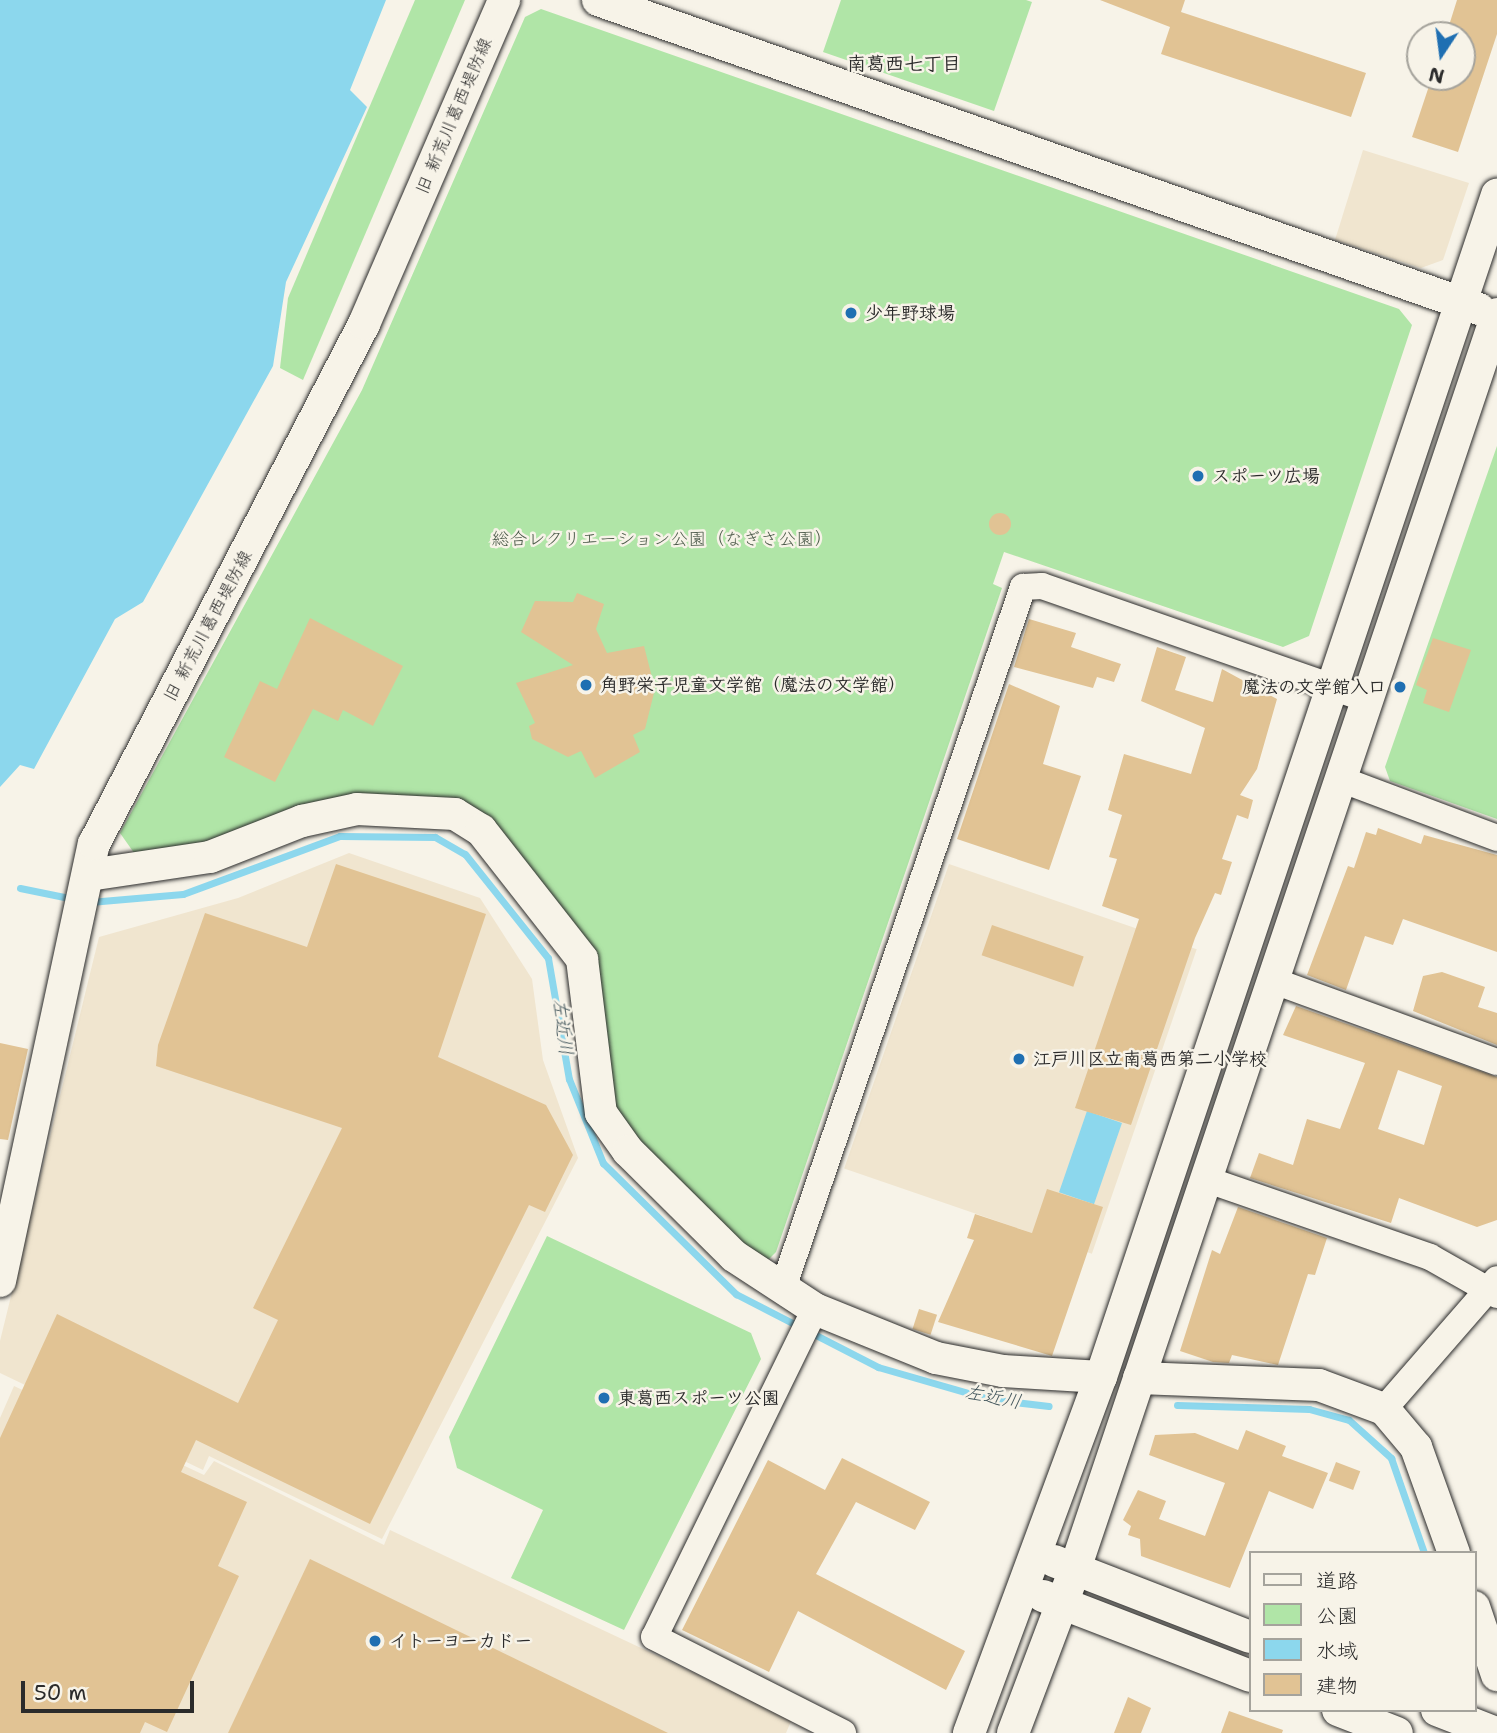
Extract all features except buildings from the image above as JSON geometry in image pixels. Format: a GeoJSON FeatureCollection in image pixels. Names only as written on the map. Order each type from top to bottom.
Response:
{"type":"FeatureCollection","features":[{"type":"Feature","properties":{"kind":"street","name":"旧 新荒川葛西堤防線"},"geometry":{"type":"LineString","coordinates":[[0,1281],[101,828],[364,324],[504,0]]}},
{"type":"Feature","properties":{"kind":"street"},"geometry":{"type":"LineString","coordinates":[[598,0],[1497,315],[1075,1569],[1013,1733]]}},
{"type":"Feature","properties":{"kind":"street"},"geometry":{"type":"LineString","coordinates":[[969,1733],[1101,1377],[1497,195]]}},
{"type":"Feature","properties":{"kind":"street"},"geometry":{"type":"LineString","coordinates":[[783,1289],[1023,587],[1042,586],[1367,699]]}},
{"type":"Feature","properties":{"kind":"street"},"geometry":{"type":"LineString","coordinates":[[1340,779],[1497,838]]}},
{"type":"Feature","properties":{"kind":"street"},"geometry":{"type":"LineString","coordinates":[[89,876],[210,857],[302,821],[357,809],[455,814],[481,830],[582,959],[601,1113],[628,1151],[734,1256],[816,1309],[936,1358],[1003,1371],[1101,1377]]}},
{"type":"Feature","properties":{"kind":"street"},"geometry":{"type":"LineString","coordinates":[[1274,981],[1497,1062]]}},
{"type":"Feature","properties":{"kind":"street"},"geometry":{"type":"LineString","coordinates":[[1205,1179],[1430,1256],[1494,1287],[1384,1409]]}},
{"type":"Feature","properties":{"kind":"street"},"geometry":{"type":"LineString","coordinates":[[816,1309],[654,1637],[843,1733]]}},
{"type":"Feature","properties":{"kind":"street"},"geometry":{"type":"LineString","coordinates":[[1139,1378],[1320,1385],[1384,1409],[1416,1447],[1453,1551]]}},
{"type":"Feature","properties":{"kind":"street"},"geometry":{"type":"LineString","coordinates":[[1036,1555],[1248,1636]]}},
{"type":"Feature","properties":{"kind":"street"},"geometry":{"type":"LineString","coordinates":[[1023,1588],[1248,1675]]}},
{"type":"Feature","properties":{"kind":"street"},"geometry":{"type":"LineString","coordinates":[[1476,1611],[1492,1641],[1497,1675]]}},
{"type":"Feature","properties":{"kind":"street"},"geometry":{"type":"LineString","coordinates":[[1343,1712],[1396,1733]]}},
{"type":"Feature","properties":{"kind":"street"},"geometry":{"type":"LineString","coordinates":[[1442,1712],[1496,1733]]}},
{"type":"Feature","properties":{"kind":"shaded area"},"geometry":{"type":"Polygon","coordinates":[[[1363,150],[1469,183],[1443,260],[1421,268],[1335,240],[1363,150]]]}},
{"type":"Feature","properties":{"kind":"shaded area"},"geometry":{"type":"Polygon","coordinates":[[[349,853],[480,898],[532,979],[543,1060],[578,1158],[382,1539],[209,1456],[203,1470],[0,1373],[0,1341],[99,937],[238,898],[349,853]]]}},
{"type":"Feature","properties":{"kind":"shaded area","name":"江戸川区立南葛西第二小学校"},"geometry":{"type":"Polygon","coordinates":[[[949,864],[1197,949],[1092,1254],[844,1168],[949,864]]]}},
{"type":"Feature","properties":{"kind":"shaded area"},"geometry":{"type":"Polygon","coordinates":[[[14,1386],[204,1475],[214,1461],[384,1545],[390,1530],[792,1719],[786,1733],[0,1733],[0,1418],[14,1386]]]}},
{"type":"Feature","properties":{"kind":"green space"},"geometry":{"type":"Polygon","coordinates":[[[415,0],[465,0],[303,380],[280,368],[288,298],[415,0]]]}},
{"type":"Feature","properties":{"kind":"green space"},"geometry":{"type":"Polygon","coordinates":[[[841,0],[1032,2],[994,111],[823,52],[841,0]]]}},
{"type":"Feature","properties":{"kind":"green space","name":"総合レクリエーション公園（なぎさ公園）"},"geometry":{"type":"Polygon","coordinates":[[[541,9],[1399,309],[1412,325],[1309,636],[1283,647],[1004,552],[993,584],[1002,588],[776,1252],[763,1265],[638,1144],[613,1103],[591,953],[459,803],[211,841],[139,860],[120,833],[362,390],[525,17],[541,9]]]}},
{"type":"Feature","properties":{"kind":"green space"},"geometry":{"type":"Polygon","coordinates":[[[1497,446],[1497,819],[1390,781],[1385,767],[1497,446]]]}},
{"type":"Feature","properties":{"kind":"green space","name":"東葛西スポーツ公園"},"geometry":{"type":"Polygon","coordinates":[[[547,1236],[751,1333],[761,1359],[624,1630],[511,1578],[543,1510],[457,1468],[449,1437],[547,1236]]]}},
{"type":"Feature","properties":{"kind":"water"},"geometry":{"type":"Polygon","coordinates":[[[0,0],[386,0],[350,90],[367,107],[286,282],[273,366],[143,602],[115,619],[34,769],[20,765],[0,787],[0,0]]]}},
{"type":"Feature","properties":{"kind":"water"},"geometry":{"type":"Polygon","coordinates":[[[1087,1111],[1122,1123],[1094,1204],[1059,1192],[1087,1111]]]}},
{"type":"Feature","properties":{"kind":"waterway","name":"左近川"},"geometry":{"type":"LineString","coordinates":[[90,902],[183,894],[340,836],[435,837],[465,854],[548,958],[569,1079],[603,1163],[736,1294],[878,1367],[989,1399],[1049,1406]]}},
{"type":"Feature","properties":{"kind":"waterway","name":"左近川"},"geometry":{"type":"LineString","coordinates":[[20,888],[74,899]]}},
{"type":"Feature","properties":{"kind":"waterway","name":"左近川"},"geometry":{"type":"LineString","coordinates":[[1177,1405],[1309,1409],[1349,1420],[1391,1458],[1423,1551]]}},
{"type":"Feature","properties":{"kind":"place","name":"少年野球場"},"geometry":{"type":"Point","coordinates":[851,313]}},
{"type":"Feature","properties":{"kind":"place","name":"スポーツ広場"},"geometry":{"type":"Point","coordinates":[1198,476]}},
{"type":"Feature","properties":{"kind":"place","name":"角野栄子児童文学館（魔法の文学館）"},"geometry":{"type":"Point","coordinates":[586,685]}},
{"type":"Feature","properties":{"kind":"place","name":"魔法の文学館入口"},"geometry":{"type":"Point","coordinates":[1400,687]}},
{"type":"Feature","properties":{"kind":"place","name":"江戸川区立南葛西第二小学校"},"geometry":{"type":"Point","coordinates":[1019,1059]}},
{"type":"Feature","properties":{"kind":"place","name":"東葛西スポーツ公園"},"geometry":{"type":"Point","coordinates":[604,1398]}},
{"type":"Feature","properties":{"kind":"place","name":"イトーヨーカドー"},"geometry":{"type":"Point","coordinates":[375,1641]}},
{"type":"Feature","properties":{"kind":"district","name":"南葛西七丁目"},"geometry":{"type":"Point","coordinates":[904,64]}}]}
